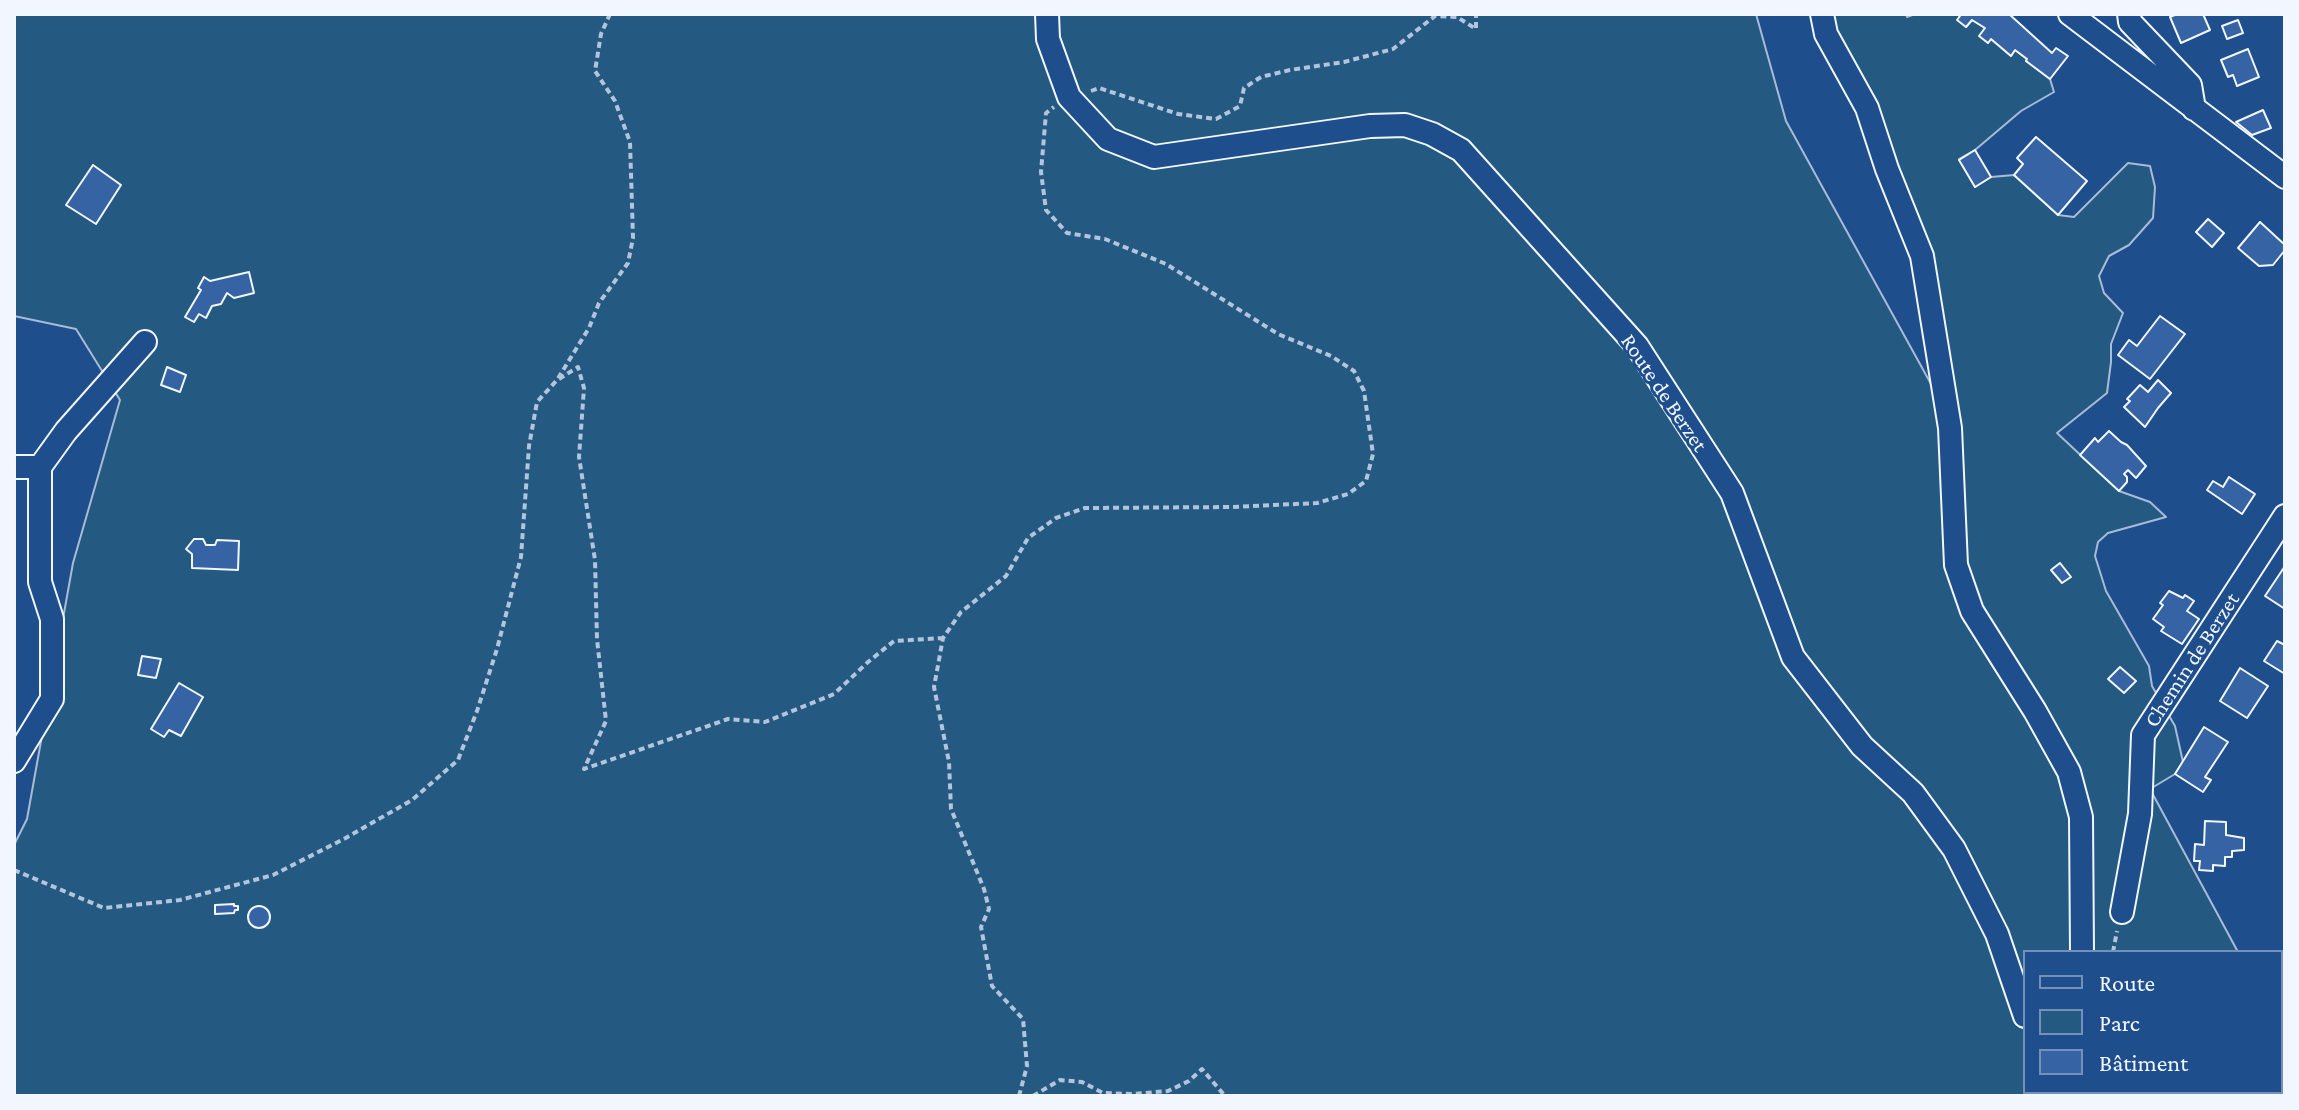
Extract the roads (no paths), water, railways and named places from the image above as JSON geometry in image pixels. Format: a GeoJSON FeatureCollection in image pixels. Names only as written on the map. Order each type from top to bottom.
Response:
{"type":"FeatureCollection","features":[{"type":"Feature","properties":{"kind":"street","name":"Route de Berzet"},"geometry":{"type":"LineString","coordinates":[[1047,14],[1048,39],[1069,97],[1108,139],[1154,157],[1393,125],[1405,125],[1432,134],[1461,150],[1637,346],[1732,493],[1793,657],[1862,746],[1913,793],[1954,849],[1997,934],[2023,1010]]}},
{"type":"Feature","properties":{"kind":"street"},"geometry":{"type":"LineString","coordinates":[[1822,14],[1826,34],[1867,108],[1887,169],[1922,256],[1950,428],[1956,565],[1972,611],[2069,772],[2081,817],[2082,950]]}},
{"type":"Feature","properties":{"kind":"street"},"geometry":{"type":"LineString","coordinates":[[2070,14],[2285,177]]}},
{"type":"Feature","properties":{"kind":"street"},"geometry":{"type":"LineString","coordinates":[[2129,14],[2130,22],[2190,85],[2194,109]]}},
{"type":"Feature","properties":{"kind":"street"},"geometry":{"type":"LineString","coordinates":[[14,761],[52,699],[52,619],[40,582],[40,467],[66,431],[145,342]]}},
{"type":"Feature","properties":{"kind":"street"},"geometry":{"type":"LineString","coordinates":[[14,467],[40,467]]}},
{"type":"Feature","properties":{"kind":"street","name":"Chemin de Berzet"},"geometry":{"type":"LineString","coordinates":[[2122,912],[2140,814],[2143,735],[2285,516]]}}]}
